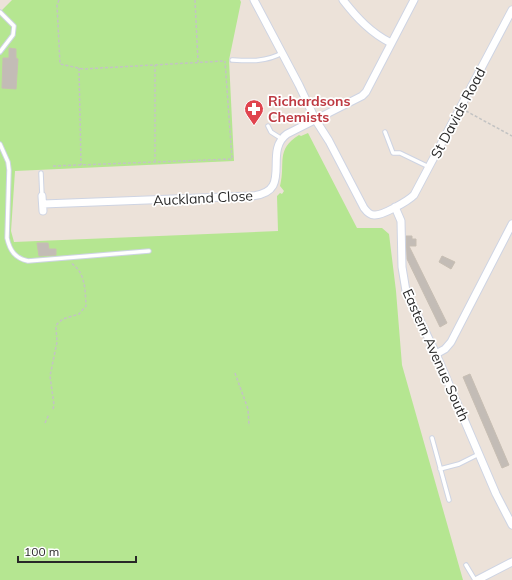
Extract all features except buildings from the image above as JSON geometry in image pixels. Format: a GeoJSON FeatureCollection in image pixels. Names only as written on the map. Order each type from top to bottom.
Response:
{"type":"FeatureCollection","features":[{"type":"Feature","properties":{"kind":"street"},"geometry":{"type":"LineString","coordinates":[[254,0],[283,53],[315,120],[329,141],[367,212],[372,215],[377,215],[395,207]]}},
{"type":"Feature","properties":{"kind":"street"},"geometry":{"type":"LineString","coordinates":[[343,0],[363,24],[391,43]]}},
{"type":"Feature","properties":{"kind":"street"},"geometry":{"type":"LineString","coordinates":[[282,139],[288,134],[362,96],[366,92],[414,0]]}},
{"type":"Feature","properties":{"kind":"street","name":"St Davids Road"},"geometry":{"type":"LineString","coordinates":[[395,207],[409,200],[414,195],[512,10]]}},
{"type":"Feature","properties":{"kind":"street","name":"Auckland Close"},"geometry":{"type":"LineString","coordinates":[[43,204],[261,195],[270,189],[275,180],[277,170],[276,151],[282,139]]}},
{"type":"Feature","properties":{"kind":"street","name":"Eastern Avenue South"},"geometry":{"type":"LineString","coordinates":[[395,207],[401,221],[402,278],[408,298],[436,354],[479,454],[512,525]]}},
{"type":"Feature","properties":{"kind":"street"},"geometry":{"type":"LineString","coordinates":[[436,354],[451,342],[512,224]]}},
{"type":"Feature","properties":{"kind":"street"},"geometry":{"type":"LineString","coordinates":[[476,580],[512,562]]}},
{"type":"Feature","properties":{"kind":"lane"},"geometry":{"type":"LineString","coordinates":[[0,12],[14,26],[13,35],[0,52]]}},
{"type":"Feature","properties":{"kind":"lane"},"geometry":{"type":"LineString","coordinates":[[232,60],[259,61],[275,57],[283,53]]}},
{"type":"Feature","properties":{"kind":"lane"},"geometry":{"type":"LineString","coordinates":[[268,126],[271,132],[282,139]]}},
{"type":"Feature","properties":{"kind":"lane"},"geometry":{"type":"LineString","coordinates":[[385,132],[393,153],[400,153],[429,167]]}},
{"type":"Feature","properties":{"kind":"lane"},"geometry":{"type":"LineString","coordinates":[[0,144],[8,162],[9,170],[7,238],[9,246],[16,256],[28,261],[149,251]]}},
{"type":"Feature","properties":{"kind":"lane"},"geometry":{"type":"LineString","coordinates":[[41,173],[43,204]]}},
{"type":"Feature","properties":{"kind":"lane"},"geometry":{"type":"LineString","coordinates":[[432,438],[449,500]]}},
{"type":"Feature","properties":{"kind":"lane"},"geometry":{"type":"LineString","coordinates":[[440,469],[459,464],[479,454]]}},
{"type":"Feature","properties":{"kind":"lane"},"geometry":{"type":"LineString","coordinates":[[466,565],[476,580]]}},
{"type":"Feature","properties":{"kind":"path"},"geometry":{"type":"LineString","coordinates":[[53,166],[232,159],[225,60],[83,69],[60,64],[57,5],[59,0]]}},
{"type":"Feature","properties":{"kind":"path"},"geometry":{"type":"LineString","coordinates":[[195,0],[198,62]]}},
{"type":"Feature","properties":{"kind":"path"},"geometry":{"type":"LineString","coordinates":[[155,65],[155,162]]}},
{"type":"Feature","properties":{"kind":"path"},"geometry":{"type":"LineString","coordinates":[[79,68],[81,165]]}},
{"type":"Feature","properties":{"kind":"path"},"geometry":{"type":"LineString","coordinates":[[460,108],[512,136]]}},
{"type":"Feature","properties":{"kind":"path"},"geometry":{"type":"LineString","coordinates":[[53,409],[54,406],[50,376],[56,342],[57,324],[63,318],[79,314],[86,306],[83,275],[80,270],[70,262]]}},
{"type":"Feature","properties":{"kind":"path"},"geometry":{"type":"LineString","coordinates":[[235,373],[248,409],[249,426]]}},
{"type":"Feature","properties":{"kind":"path"},"geometry":{"type":"LineString","coordinates":[[45,422],[49,414]]}},
{"type":"Feature","properties":{"kind":"green space"},"geometry":{"type":"Polygon","coordinates":[[[12,0],[240,0],[241,2],[229,60],[234,161],[15,171],[11,231],[14,242],[278,231],[277,196],[280,193],[282,194],[284,191],[280,186],[284,152],[287,146],[299,135],[301,136],[308,133],[357,228],[382,228],[389,234],[396,291],[402,365],[463,580],[0,580],[0,12],[12,0]]]}},
{"type":"Feature","properties":{"kind":"place","name":"Richardsons Chemists"},"geometry":{"type":"Point","coordinates":[254,126]}}]}
